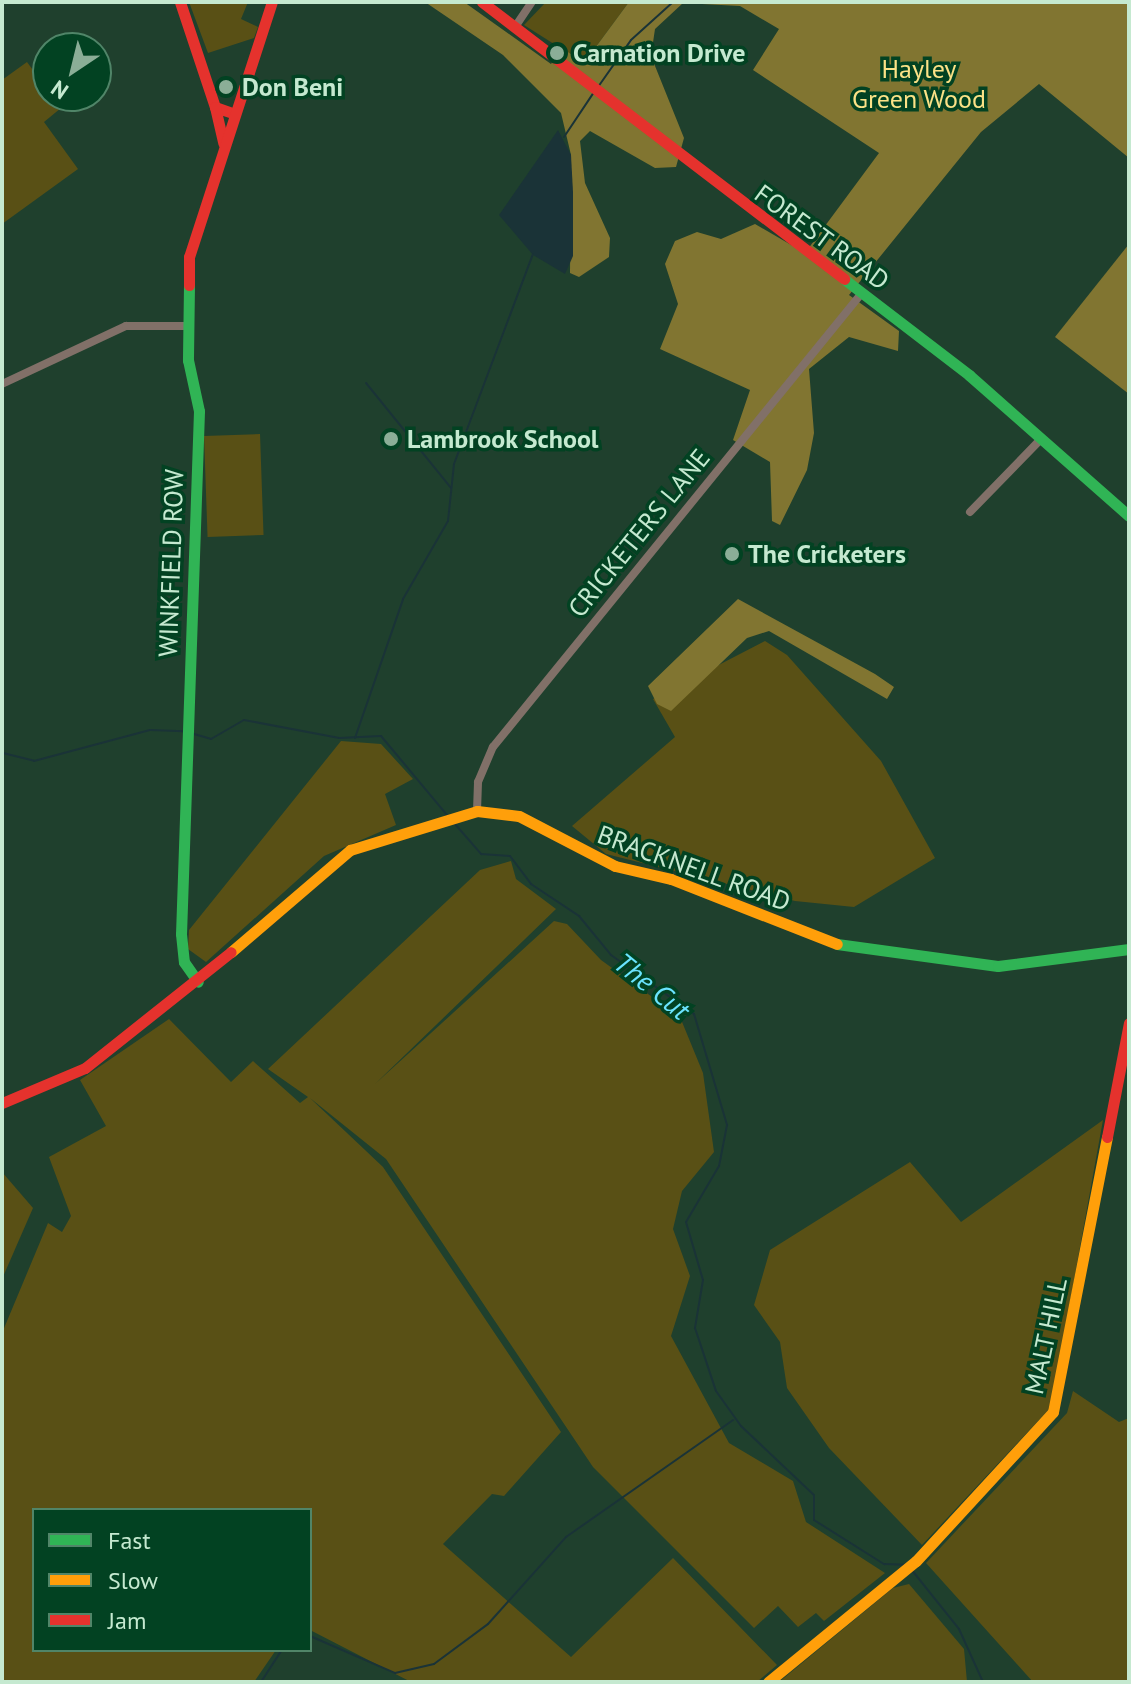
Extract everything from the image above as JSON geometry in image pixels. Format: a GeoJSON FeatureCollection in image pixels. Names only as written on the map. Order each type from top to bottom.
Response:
{"type":"FeatureCollection","features":[{"type":"Feature","properties":{"kind":"main road"},"geometry":{"type":"LineString","coordinates":[[180,2],[215,107],[224,147]]}},
{"type":"Feature","properties":{"kind":"main road","name":"WINKFIELD ROW"},"geometry":{"type":"LineString","coordinates":[[198,982],[184,962],[181,934],[199,411],[187,326],[189,257],[232,113],[272,2]]}},
{"type":"Feature","properties":{"kind":"main road","name":"FOREST ROAD"},"geometry":{"type":"LineString","coordinates":[[482,2],[861,294],[1041,439],[1129,516]]}},
{"type":"Feature","properties":{"kind":"main road"},"geometry":{"type":"LineString","coordinates":[[215,107],[232,113]]}},
{"type":"Feature","properties":{"kind":"main road","name":"BRACKNELL ROAD"},"geometry":{"type":"LineString","coordinates":[[2,1103],[85,1068],[198,982],[307,879],[350,850],[449,817],[477,811],[519,816],[615,866],[671,879],[832,943],[886,955],[998,966],[1129,949]]}},
{"type":"Feature","properties":{"kind":"main road","name":"MALT HILL"},"geometry":{"type":"LineString","coordinates":[[768,1682],[909,1566],[1053,1412],[1129,1023]]}},
{"type":"Feature","properties":{"kind":"street"},"geometry":{"type":"LineString","coordinates":[[515,27],[532,2]]}},
{"type":"Feature","properties":{"kind":"street","name":"CRICKETERS LANE"},"geometry":{"type":"LineString","coordinates":[[477,811],[478,782],[493,747],[861,294]]}},
{"type":"Feature","properties":{"kind":"street"},"geometry":{"type":"LineString","coordinates":[[2,384],[126,326],[187,326]]}},
{"type":"Feature","properties":{"kind":"street"},"geometry":{"type":"LineString","coordinates":[[970,512],[1041,439]]}},
{"type":"Feature","properties":{"kind":"shaded area"},"geometry":{"type":"Polygon","coordinates":[[[189,2],[248,2],[241,19],[258,27],[254,38],[208,53],[189,2]]]}},
{"type":"Feature","properties":{"kind":"shaded area"},"geometry":{"type":"Polygon","coordinates":[[[546,2],[629,2],[584,63],[524,25],[546,2]]]}},
{"type":"Feature","properties":{"kind":"shaded area"},"geometry":{"type":"Polygon","coordinates":[[[27,62],[32,69],[32,112],[56,112],[44,122],[78,169],[2,224],[2,80],[27,62]]]}},
{"type":"Feature","properties":{"kind":"shaded area"},"geometry":{"type":"Polygon","coordinates":[[[260,434],[264,535],[208,537],[204,436],[260,434]]]}},
{"type":"Feature","properties":{"kind":"shaded area"},"geometry":{"type":"Polygon","coordinates":[[[765,641],[787,655],[881,761],[935,858],[854,907],[795,901],[606,854],[572,826],[675,737],[653,699],[765,641]]]}},
{"type":"Feature","properties":{"kind":"shaded area"},"geometry":{"type":"Polygon","coordinates":[[[341,741],[381,744],[413,779],[385,794],[396,825],[324,856],[206,962],[188,949],[189,930],[341,741]]]}},
{"type":"Feature","properties":{"kind":"shaded area"},"geometry":{"type":"Polygon","coordinates":[[[511,861],[516,879],[556,909],[375,1084],[554,921],[567,924],[601,960],[680,1017],[703,1073],[714,1152],[682,1191],[673,1229],[690,1276],[671,1336],[729,1443],[793,1481],[806,1522],[885,1573],[824,1621],[816,1613],[798,1627],[778,1606],[754,1628],[593,1467],[386,1159],[310,1098],[383,1167],[561,1432],[504,1496],[492,1494],[443,1544],[571,1657],[673,1558],[777,1665],[757,1682],[411,1682],[312,1631],[312,1508],[32,1508],[32,1652],[275,1652],[254,1682],[2,1682],[2,1333],[48,1223],[62,1232],[71,1216],[49,1157],[106,1126],[80,1080],[169,1019],[231,1082],[253,1061],[300,1103],[308,1097],[268,1069],[480,870],[511,861]]]}},
{"type":"Feature","properties":{"kind":"shaded area"},"geometry":{"type":"Polygon","coordinates":[[[1103,1120],[1051,1407],[922,1545],[829,1448],[787,1388],[780,1342],[754,1305],[770,1250],[910,1162],[961,1222],[1103,1120]]]}},
{"type":"Feature","properties":{"kind":"shaded area"},"geometry":{"type":"Polygon","coordinates":[[[2,1172],[33,1208],[2,1279],[2,1172]]]}},
{"type":"Feature","properties":{"kind":"shaded area"},"geometry":{"type":"Polygon","coordinates":[[[1073,1391],[1119,1422],[1129,1418],[1129,1682],[1033,1682],[926,1563],[1067,1413],[1073,1391]]]}},
{"type":"Feature","properties":{"kind":"shaded area"},"geometry":{"type":"Polygon","coordinates":[[[909,1584],[964,1649],[967,1682],[779,1682],[893,1588],[909,1584]]]}},
{"type":"Feature","properties":{"kind":"green space","name":"Hayley Green Wood"},"geometry":{"type":"Polygon","coordinates":[[[425,2],[464,2],[551,64],[562,48],[584,63],[629,2],[1129,2],[1129,158],[1039,84],[981,132],[849,295],[899,331],[898,351],[849,337],[809,369],[814,433],[807,470],[780,525],[772,521],[770,462],[733,440],[750,390],[660,349],[678,304],[665,264],[675,241],[697,232],[721,239],[755,224],[805,253],[879,153],[753,70],[779,29],[740,6],[683,3],[655,29],[651,56],[684,138],[676,167],[655,168],[590,131],[580,141],[585,183],[610,238],[609,257],[579,277],[570,273],[571,155],[561,113],[503,55],[425,2]]]}},
{"type":"Feature","properties":{"kind":"green space"},"geometry":{"type":"Polygon","coordinates":[[[1129,244],[1129,394],[1055,337],[1129,244]]]}},
{"type":"Feature","properties":{"kind":"green space"},"geometry":{"type":"Polygon","coordinates":[[[738,599],[875,674],[894,687],[887,699],[769,631],[747,638],[671,711],[657,704],[648,686],[738,599]]]}},
{"type":"Feature","properties":{"kind":"water"},"geometry":{"type":"Polygon","coordinates":[[[558,130],[571,155],[573,192],[573,256],[565,274],[533,255],[499,215],[558,130]]]}},
{"type":"Feature","properties":{"kind":"waterway"},"geometry":{"type":"LineString","coordinates":[[598,87],[631,40],[673,2]]}},
{"type":"Feature","properties":{"kind":"waterway"},"geometry":{"type":"LineString","coordinates":[[564,137],[594,92]]}},
{"type":"Feature","properties":{"kind":"waterway"},"geometry":{"type":"LineString","coordinates":[[355,738],[403,599],[448,521],[454,464],[533,254]]}},
{"type":"Feature","properties":{"kind":"waterway"},"geometry":{"type":"LineString","coordinates":[[366,383],[451,488]]}},
{"type":"Feature","properties":{"kind":"waterway","name":"The Cut"},"geometry":{"type":"LineString","coordinates":[[194,734],[211,739],[244,720],[339,738],[381,736],[448,816]]}},
{"type":"Feature","properties":{"kind":"waterway","name":"The Cut"},"geometry":{"type":"LineString","coordinates":[[3,753],[34,761],[150,730],[184,731]]}},
{"type":"Feature","properties":{"kind":"waterway","name":"The Cut"},"geometry":{"type":"LineString","coordinates":[[455,824],[481,854],[510,856],[531,884],[579,916],[611,955],[694,1014],[727,1125],[719,1166],[686,1222],[703,1280],[695,1328],[716,1391],[741,1426],[814,1495],[814,1520],[884,1564],[907,1565]]}},
{"type":"Feature","properties":{"kind":"waterway"},"geometry":{"type":"LineString","coordinates":[[312,1637],[395,1673],[434,1664],[488,1624],[566,1537],[733,1420]]}},
{"type":"Feature","properties":{"kind":"waterway","name":"The Cut"},"geometry":{"type":"LineString","coordinates":[[911,1569],[959,1629],[983,1682]]}},
{"type":"Feature","properties":{"kind":"waterway"},"geometry":{"type":"LineString","coordinates":[[261,1682],[281,1652]]}},
{"type":"Feature","properties":{"kind":"traffic: fast"},"geometry":{"type":"LineString","coordinates":[[844,279],[969,375],[1129,516]]}},
{"type":"Feature","properties":{"kind":"traffic: fast"},"geometry":{"type":"LineString","coordinates":[[189,285],[188,360],[199,411],[181,934],[184,962],[198,982]]}},
{"type":"Feature","properties":{"kind":"traffic: fast"},"geometry":{"type":"LineString","coordinates":[[837,944],[998,966],[1129,949]]}},
{"type":"Feature","properties":{"kind":"traffic: slow"},"geometry":{"type":"LineString","coordinates":[[231,952],[350,850],[477,811],[519,816],[615,866],[671,879],[837,944]]}},
{"type":"Feature","properties":{"kind":"traffic: slow"},"geometry":{"type":"LineString","coordinates":[[768,1682],[916,1561],[1053,1412],[1107,1137]]}},
{"type":"Feature","properties":{"kind":"traffic: jam"},"geometry":{"type":"LineString","coordinates":[[180,2],[215,107],[232,113]]}},
{"type":"Feature","properties":{"kind":"traffic: jam"},"geometry":{"type":"LineString","coordinates":[[189,285],[189,257],[272,2]]}},
{"type":"Feature","properties":{"kind":"traffic: jam"},"geometry":{"type":"LineString","coordinates":[[482,2],[844,279]]}},
{"type":"Feature","properties":{"kind":"traffic: jam"},"geometry":{"type":"LineString","coordinates":[[215,107],[223,143]]}},
{"type":"Feature","properties":{"kind":"traffic: jam"},"geometry":{"type":"LineString","coordinates":[[2,1103],[85,1068],[231,952]]}},
{"type":"Feature","properties":{"kind":"traffic: jam"},"geometry":{"type":"LineString","coordinates":[[1107,1137],[1129,1023]]}},
{"type":"Feature","properties":{"kind":"place","name":"Carnation Drive"},"geometry":{"type":"Point","coordinates":[557,53]}},
{"type":"Feature","properties":{"kind":"place","name":"Don Beni"},"geometry":{"type":"Point","coordinates":[226,87]}},
{"type":"Feature","properties":{"kind":"place","name":"Lambrook School"},"geometry":{"type":"Point","coordinates":[391,439]}},
{"type":"Feature","properties":{"kind":"place","name":"The Cricketers"},"geometry":{"type":"Point","coordinates":[732,554]}}]}
